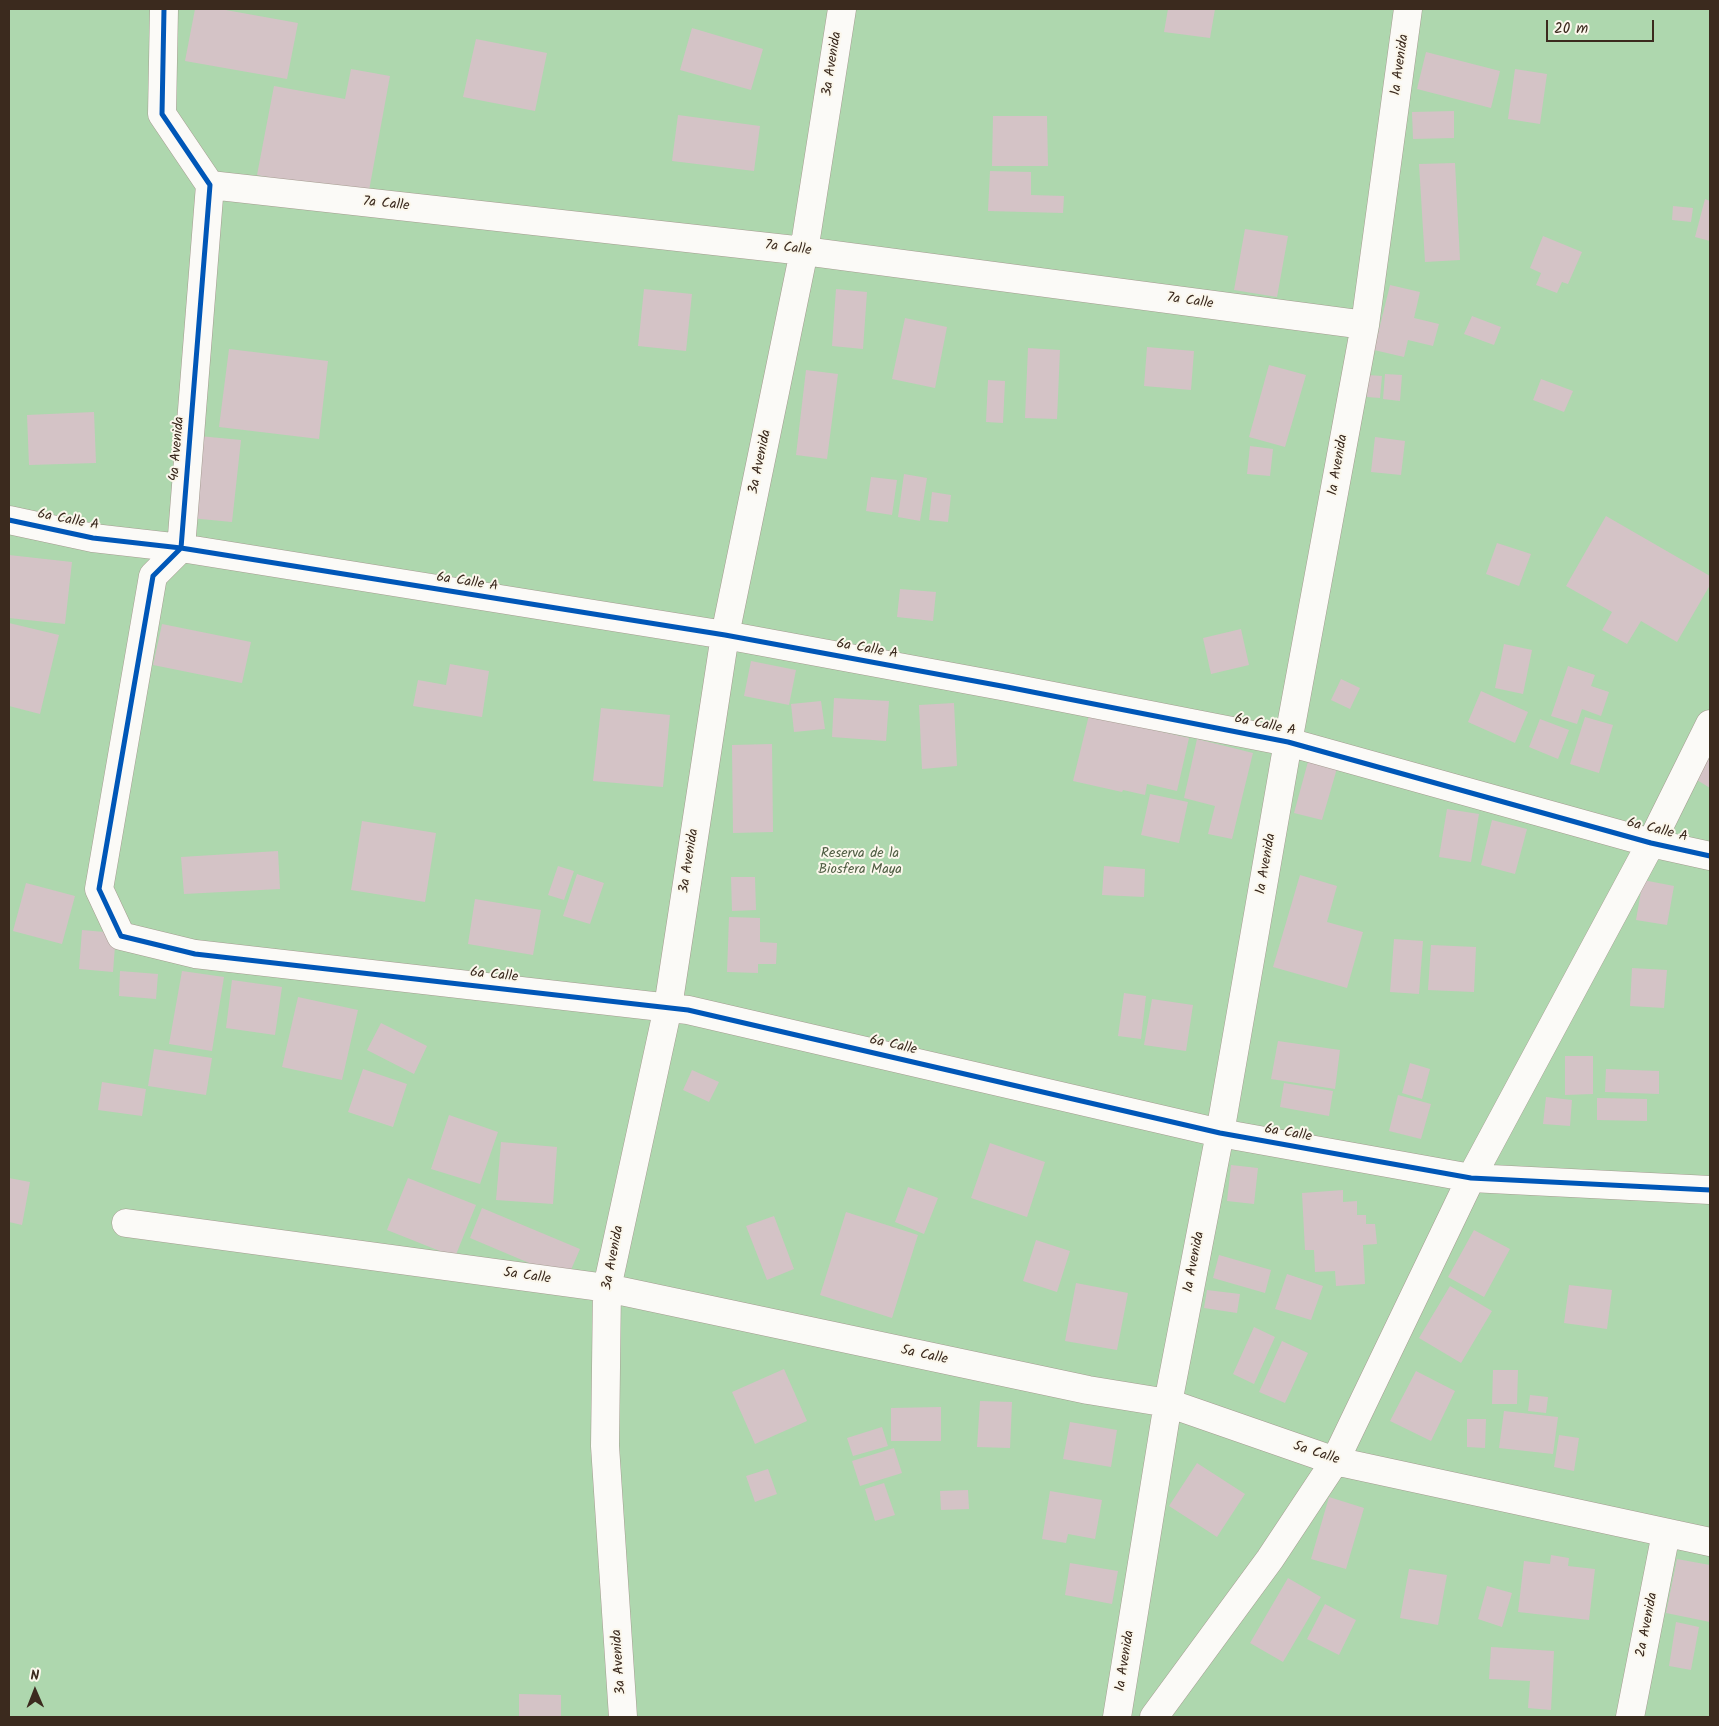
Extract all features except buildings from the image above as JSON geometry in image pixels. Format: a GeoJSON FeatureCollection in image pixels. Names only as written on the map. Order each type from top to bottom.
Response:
{"type":"FeatureCollection","features":[{"type":"Feature","properties":{"kind":"street"},"geometry":{"type":"LineString","coordinates":[[164,9],[162,114],[210,185]]}},
{"type":"Feature","properties":{"kind":"street","name":"3a Avenida"},"geometry":{"type":"LineString","coordinates":[[623,1717],[606,1446],[607,1288],[668,1007],[725,635],[804,251],[842,9]]}},
{"type":"Feature","properties":{"kind":"street","name":"1a Avenida"},"geometry":{"type":"LineString","coordinates":[[1117,1717],[1168,1403],[1220,1134],[1288,742],[1365,325],[1408,9]]}},
{"type":"Feature","properties":{"kind":"street","name":"7a Calle"},"geometry":{"type":"LineString","coordinates":[[210,185],[804,251],[1365,325]]}},
{"type":"Feature","properties":{"kind":"street","name":"4a Avenida"},"geometry":{"type":"LineString","coordinates":[[181,548],[210,185]]}},
{"type":"Feature","properties":{"kind":"street","name":"6a Calle A"},"geometry":{"type":"LineString","coordinates":[[9,520],[94,538],[181,548],[725,635],[1007,687],[1288,742],[1651,843],[1710,856]]}},
{"type":"Feature","properties":{"kind":"street","name":"6a Calle"},"geometry":{"type":"LineString","coordinates":[[181,548],[153,576],[99,890],[121,936],[195,954],[668,1007],[697,1012],[1220,1134],[1471,1178],[1710,1190]]}},
{"type":"Feature","properties":{"kind":"street"},"geometry":{"type":"LineString","coordinates":[[1154,1717],[1270,1559],[1335,1461],[1471,1178],[1651,843],[1710,724]]}},
{"type":"Feature","properties":{"kind":"street","name":"5a Calle"},"geometry":{"type":"LineString","coordinates":[[126,1223],[607,1288],[1088,1390],[1168,1403],[1335,1461],[1710,1542]]}},
{"type":"Feature","properties":{"kind":"street","name":"2a Avenida"},"geometry":{"type":"LineString","coordinates":[[1630,1717],[1666,1533]]}},
{"type":"Feature","properties":{"kind":"green space","name":"Reserva de la Biosfera Maya"},"geometry":{"type":"Polygon","coordinates":[[[9,9],[1710,9],[1710,1717],[9,1717],[9,9]]]}},
{"type":"Feature","properties":{"kind":"cycle path"},"geometry":{"type":"LineString","coordinates":[[164,9],[162,114],[210,185],[181,548],[153,576],[99,889],[121,936],[195,954],[688,1010],[1220,1133],[1471,1178],[1710,1190]]}},
{"type":"Feature","properties":{"kind":"cycle path"},"geometry":{"type":"LineString","coordinates":[[9,520],[93,538],[181,548],[725,635],[1007,687],[1288,742],[1651,843],[1710,856]]}}]}
